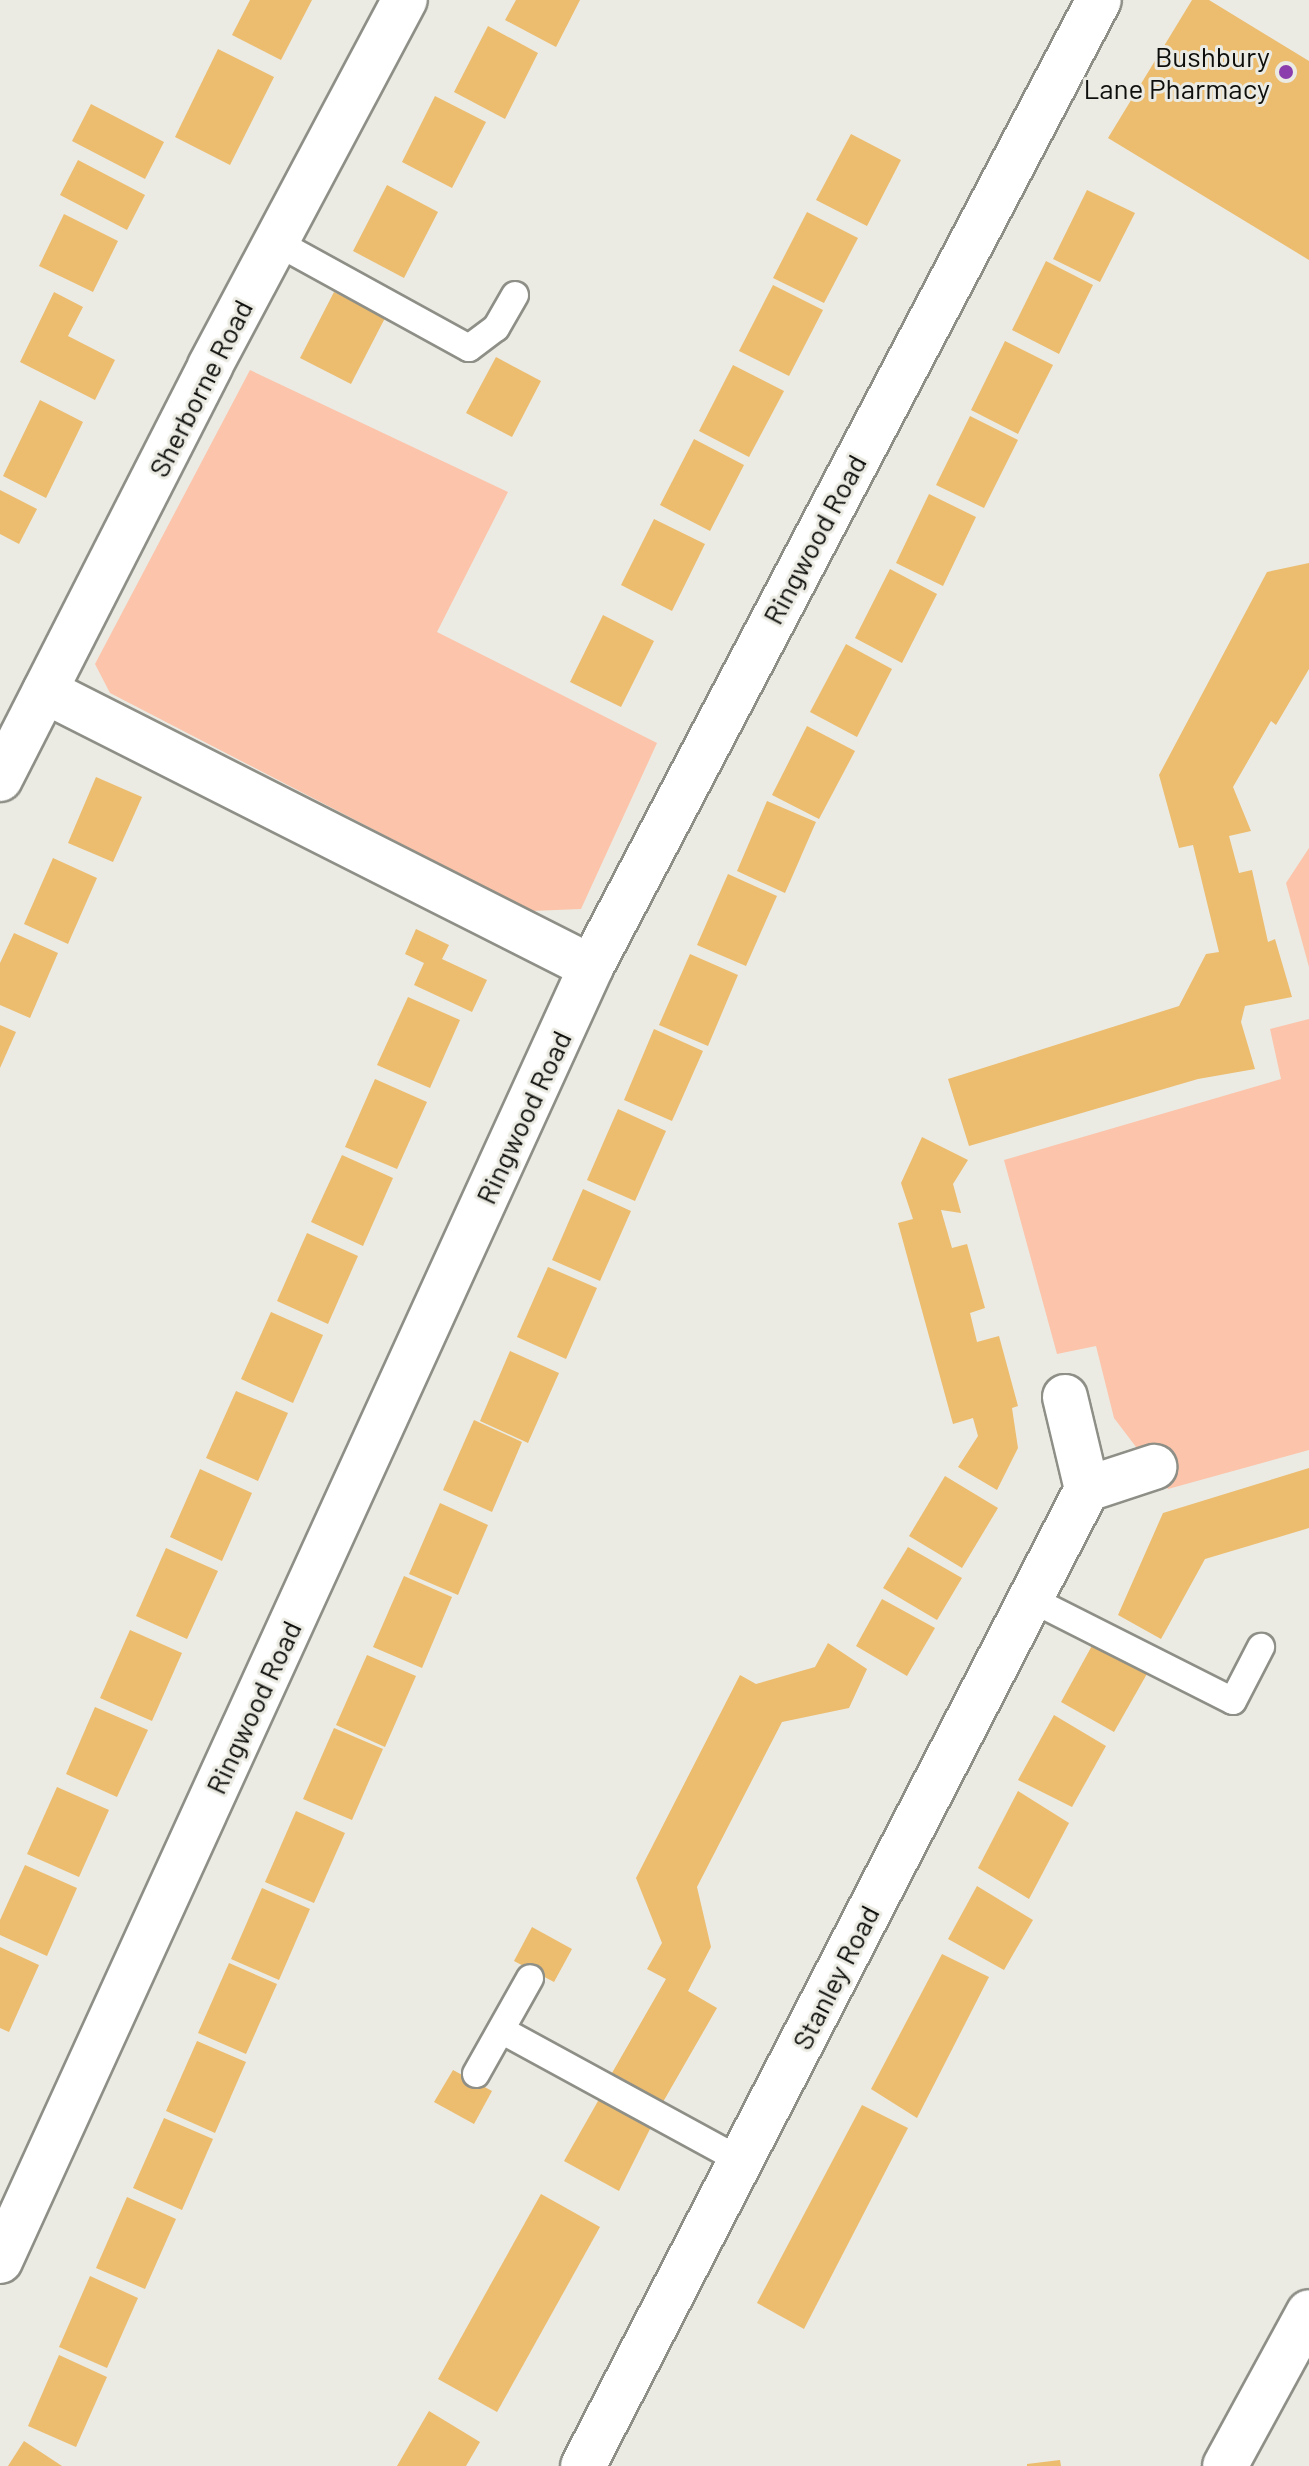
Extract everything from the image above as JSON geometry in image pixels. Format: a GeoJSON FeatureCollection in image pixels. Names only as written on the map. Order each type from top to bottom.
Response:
{"type":"FeatureCollection","features":[{"type":"Feature","properties":{"kind":"street","name":"Sherborne Road"},"geometry":{"type":"LineString","coordinates":[[0,779],[276,242],[405,0]]}},
{"type":"Feature","properties":{"kind":"street","name":"Ringwood Road"},"geometry":{"type":"LineString","coordinates":[[0,2261],[591,967],[1099,0]]}},
{"type":"Feature","properties":{"kind":"street"},"geometry":{"type":"LineString","coordinates":[[45,691],[591,967]]}},
{"type":"Feature","properties":{"kind":"street"},"geometry":{"type":"LineString","coordinates":[[1065,1397],[1087,1489],[1154,1467]]}},
{"type":"Feature","properties":{"kind":"street","name":"Stanley Road"},"geometry":{"type":"LineString","coordinates":[[583,2466],[1087,1489]]}},
{"type":"Feature","properties":{"kind":"street"},"geometry":{"type":"LineString","coordinates":[[1225,2466],[1309,2312]]}},
{"type":"Feature","properties":{"kind":"lane"},"geometry":{"type":"LineString","coordinates":[[276,242],[469,348],[496,328],[515,295]]}},
{"type":"Feature","properties":{"kind":"lane"},"geometry":{"type":"LineString","coordinates":[[1031,1599],[1233,1701],[1261,1647]]}},
{"type":"Feature","properties":{"kind":"lane"},"geometry":{"type":"LineString","coordinates":[[476,2074],[503,2031],[530,1978]]}},
{"type":"Feature","properties":{"kind":"lane"},"geometry":{"type":"LineString","coordinates":[[503,2031],[740,2160]]}},
{"type":"Feature","properties":{"kind":"shaded area"},"geometry":{"type":"Polygon","coordinates":[[[250,370],[508,492],[437,632],[657,743],[581,909],[531,911],[110,693],[95,664],[250,370]]]}},
{"type":"Feature","properties":{"kind":"shaded area"},"geometry":{"type":"Polygon","coordinates":[[[1309,848],[1309,967],[1286,883],[1309,848]]]}},
{"type":"Feature","properties":{"kind":"shaded area"},"geometry":{"type":"Polygon","coordinates":[[[1309,1019],[1309,1450],[1168,1489],[1114,1418],[1096,1346],[1057,1354],[1004,1160],[1281,1079],[1270,1029],[1309,1019]]]}},
{"type":"Feature","properties":{"kind":"building"},"geometry":{"type":"Polygon","coordinates":[[[250,0],[312,0],[281,60],[232,35],[250,0]]]}},
{"type":"Feature","properties":{"kind":"building"},"geometry":{"type":"Polygon","coordinates":[[[516,0],[580,0],[556,47],[505,20],[516,0]]]}},
{"type":"Feature","properties":{"kind":"building"},"geometry":{"type":"Polygon","coordinates":[[[1192,0],[1209,0],[1309,61],[1309,260],[1108,138],[1192,0]]]}},
{"type":"Feature","properties":{"kind":"building"},"geometry":{"type":"Polygon","coordinates":[[[488,26],[538,53],[505,119],[454,92],[488,26]]]}},
{"type":"Feature","properties":{"kind":"building"},"geometry":{"type":"Polygon","coordinates":[[[218,49],[274,77],[230,165],[175,137],[218,49]]]}},
{"type":"Feature","properties":{"kind":"building"},"geometry":{"type":"Polygon","coordinates":[[[435,96],[486,122],[452,188],[402,162],[435,96]]]}},
{"type":"Feature","properties":{"kind":"building"},"geometry":{"type":"Polygon","coordinates":[[[91,104],[164,142],[145,179],[72,141],[91,104]]]}},
{"type":"Feature","properties":{"kind":"building"},"geometry":{"type":"Polygon","coordinates":[[[851,134],[901,160],[867,226],[816,200],[851,134]]]}},
{"type":"Feature","properties":{"kind":"building"},"geometry":{"type":"Polygon","coordinates":[[[78,160],[145,195],[127,230],[60,195],[78,160]]]}},
{"type":"Feature","properties":{"kind":"building"},"geometry":{"type":"Polygon","coordinates":[[[387,185],[438,212],[404,278],[353,251],[387,185]]]}},
{"type":"Feature","properties":{"kind":"building"},"geometry":{"type":"Polygon","coordinates":[[[1087,190],[1135,213],[1100,282],[1053,259],[1087,190]]]}},
{"type":"Feature","properties":{"kind":"building"},"geometry":{"type":"Polygon","coordinates":[[[807,212],[858,238],[824,303],[773,278],[807,212]]]}},
{"type":"Feature","properties":{"kind":"building"},"geometry":{"type":"Polygon","coordinates":[[[64,214],[118,241],[93,292],[39,266],[64,214]]]}},
{"type":"Feature","properties":{"kind":"building"},"geometry":{"type":"Polygon","coordinates":[[[1046,261],[1093,285],[1059,354],[1012,330],[1046,261]]]}},
{"type":"Feature","properties":{"kind":"building"},"geometry":{"type":"Polygon","coordinates":[[[773,285],[823,310],[789,376],[739,351],[773,285]]]}},
{"type":"Feature","properties":{"kind":"building"},"geometry":{"type":"Polygon","coordinates":[[[54,292],[83,307],[68,336],[115,360],[95,400],[20,362],[54,292]]]}},
{"type":"Feature","properties":{"kind":"building"},"geometry":{"type":"Polygon","coordinates":[[[334,292],[385,318],[351,384],[300,358],[334,292]]]}},
{"type":"Feature","properties":{"kind":"building"},"geometry":{"type":"Polygon","coordinates":[[[1005,341],[1053,365],[1018,434],[971,410],[1005,341]]]}},
{"type":"Feature","properties":{"kind":"building"},"geometry":{"type":"Polygon","coordinates":[[[496,357],[541,381],[512,437],[466,413],[496,357]]]}},
{"type":"Feature","properties":{"kind":"building"},"geometry":{"type":"Polygon","coordinates":[[[733,365],[784,391],[749,457],[699,431],[733,365]]]}},
{"type":"Feature","properties":{"kind":"building"},"geometry":{"type":"Polygon","coordinates":[[[40,400],[83,422],[46,498],[3,476],[40,400]]]}},
{"type":"Feature","properties":{"kind":"building"},"geometry":{"type":"Polygon","coordinates":[[[970,416],[1018,440],[984,508],[936,485],[970,416]]]}},
{"type":"Feature","properties":{"kind":"building"},"geometry":{"type":"Polygon","coordinates":[[[694,439],[744,465],[710,531],[660,505],[694,439]]]}},
{"type":"Feature","properties":{"kind":"building"},"geometry":{"type":"Polygon","coordinates":[[[0,490],[37,509],[19,544],[0,534],[0,490]]]}},
{"type":"Feature","properties":{"kind":"building"},"geometry":{"type":"Polygon","coordinates":[[[929,494],[976,517],[943,586],[896,563],[929,494]]]}},
{"type":"Feature","properties":{"kind":"building"},"geometry":{"type":"Polygon","coordinates":[[[654,519],[705,544],[672,611],[621,585],[654,519]]]}},
{"type":"Feature","properties":{"kind":"building"},"geometry":{"type":"Polygon","coordinates":[[[1309,563],[1309,669],[1276,725],[1271,721],[1233,787],[1251,831],[1229,836],[1239,873],[1252,870],[1268,942],[1275,939],[1292,997],[1245,1006],[1241,1022],[1255,1069],[1198,1079],[969,1146],[948,1079],[1179,1006],[1206,954],[1219,952],[1193,845],[1179,848],[1159,775],[1267,572],[1309,563]]]}},
{"type":"Feature","properties":{"kind":"building"},"geometry":{"type":"Polygon","coordinates":[[[890,569],[937,594],[902,663],[855,638],[890,569]]]}},
{"type":"Feature","properties":{"kind":"building"},"geometry":{"type":"Polygon","coordinates":[[[603,615],[654,641],[621,707],[570,682],[603,615]]]}},
{"type":"Feature","properties":{"kind":"building"},"geometry":{"type":"Polygon","coordinates":[[[846,644],[892,669],[857,737],[810,712],[846,644]]]}},
{"type":"Feature","properties":{"kind":"building"},"geometry":{"type":"Polygon","coordinates":[[[807,726],[855,751],[819,819],[772,795],[807,726]]]}},
{"type":"Feature","properties":{"kind":"building"},"geometry":{"type":"Polygon","coordinates":[[[96,777],[142,797],[113,862],[68,843],[96,777]]]}},
{"type":"Feature","properties":{"kind":"building"},"geometry":{"type":"Polygon","coordinates":[[[767,801],[816,822],[785,893],[737,871],[767,801]]]}},
{"type":"Feature","properties":{"kind":"building"},"geometry":{"type":"Polygon","coordinates":[[[53,858],[97,878],[68,944],[24,924],[53,858]]]}},
{"type":"Feature","properties":{"kind":"building"},"geometry":{"type":"Polygon","coordinates":[[[728,874],[777,896],[746,966],[697,945],[728,874]]]}},
{"type":"Feature","properties":{"kind":"building"},"geometry":{"type":"Polygon","coordinates":[[[416,929],[449,945],[442,959],[487,980],[472,1012],[414,985],[424,963],[405,954],[416,929]]]}},
{"type":"Feature","properties":{"kind":"building"},"geometry":{"type":"Polygon","coordinates":[[[14,933],[58,953],[30,1018],[0,1005],[0,963],[14,933]]]}},
{"type":"Feature","properties":{"kind":"building"},"geometry":{"type":"Polygon","coordinates":[[[690,954],[738,975],[708,1046],[659,1025],[690,954]]]}},
{"type":"Feature","properties":{"kind":"building"},"geometry":{"type":"Polygon","coordinates":[[[408,997],[460,1020],[430,1088],[377,1065],[408,997]]]}},
{"type":"Feature","properties":{"kind":"building"},"geometry":{"type":"Polygon","coordinates":[[[0,1025],[16,1032],[0,1068],[0,1025]]]}},
{"type":"Feature","properties":{"kind":"building"},"geometry":{"type":"Polygon","coordinates":[[[654,1029],[703,1051],[672,1121],[624,1100],[654,1029]]]}},
{"type":"Feature","properties":{"kind":"building"},"geometry":{"type":"Polygon","coordinates":[[[375,1079],[427,1102],[397,1169],[345,1147],[375,1079]]]}},
{"type":"Feature","properties":{"kind":"building"},"geometry":{"type":"Polygon","coordinates":[[[618,1109],[666,1131],[635,1201],[587,1180],[618,1109]]]}},
{"type":"Feature","properties":{"kind":"building"},"geometry":{"type":"Polygon","coordinates":[[[922,1137],[968,1160],[953,1184],[961,1213],[941,1210],[952,1248],[967,1244],[985,1308],[970,1313],[977,1342],[999,1336],[1018,1406],[1012,1408],[1018,1448],[997,1490],[958,1467],[978,1436],[973,1418],[953,1424],[898,1223],[913,1219],[901,1183],[922,1137]]]}},
{"type":"Feature","properties":{"kind":"building"},"geometry":{"type":"Polygon","coordinates":[[[342,1155],[393,1178],[363,1246],[311,1222],[342,1155]]]}},
{"type":"Feature","properties":{"kind":"building"},"geometry":{"type":"Polygon","coordinates":[[[583,1189],[631,1211],[600,1281],[552,1260],[583,1189]]]}},
{"type":"Feature","properties":{"kind":"building"},"geometry":{"type":"Polygon","coordinates":[[[307,1233],[358,1256],[328,1324],[277,1301],[307,1233]]]}},
{"type":"Feature","properties":{"kind":"building"},"geometry":{"type":"Polygon","coordinates":[[[548,1267],[597,1288],[566,1359],[517,1337],[548,1267]]]}},
{"type":"Feature","properties":{"kind":"building"},"geometry":{"type":"Polygon","coordinates":[[[271,1312],[323,1335],[293,1403],[241,1379],[271,1312]]]}},
{"type":"Feature","properties":{"kind":"building"},"geometry":{"type":"Polygon","coordinates":[[[510,1351],[559,1373],[528,1443],[480,1421],[510,1351]]]}},
{"type":"Feature","properties":{"kind":"building"},"geometry":{"type":"Polygon","coordinates":[[[236,1391],[288,1413],[258,1481],[206,1458],[236,1391]]]}},
{"type":"Feature","properties":{"kind":"building"},"geometry":{"type":"Polygon","coordinates":[[[474,1420],[522,1442],[492,1512],[443,1490],[474,1420]]]}},
{"type":"Feature","properties":{"kind":"building"},"geometry":{"type":"Polygon","coordinates":[[[1309,1468],[1309,1528],[1205,1559],[1161,1639],[1118,1615],[1163,1513],[1309,1468]]]}},
{"type":"Feature","properties":{"kind":"building"},"geometry":{"type":"Polygon","coordinates":[[[200,1469],[252,1493],[222,1561],[170,1537],[200,1469]]]}},
{"type":"Feature","properties":{"kind":"building"},"geometry":{"type":"Polygon","coordinates":[[[945,1476],[998,1508],[962,1568],[909,1536],[945,1476]]]}},
{"type":"Feature","properties":{"kind":"building"},"geometry":{"type":"Polygon","coordinates":[[[440,1503],[488,1525],[458,1595],[409,1574],[440,1503]]]}},
{"type":"Feature","properties":{"kind":"building"},"geometry":{"type":"Polygon","coordinates":[[[908,1547],[962,1578],[937,1620],[883,1588],[908,1547]]]}},
{"type":"Feature","properties":{"kind":"building"},"geometry":{"type":"Polygon","coordinates":[[[166,1548],[218,1571],[187,1639],[136,1616],[166,1548]]]}},
{"type":"Feature","properties":{"kind":"building"},"geometry":{"type":"Polygon","coordinates":[[[404,1576],[452,1597],[422,1668],[373,1647],[404,1576]]]}},
{"type":"Feature","properties":{"kind":"building"},"geometry":{"type":"Polygon","coordinates":[[[882,1599],[935,1628],[907,1676],[856,1646],[882,1599]]]}},
{"type":"Feature","properties":{"kind":"building"},"geometry":{"type":"Polygon","coordinates":[[[130,1630],[182,1653],[152,1721],[100,1698],[130,1630]]]}},
{"type":"Feature","properties":{"kind":"building"},"geometry":{"type":"Polygon","coordinates":[[[1094,1642],[1148,1672],[1114,1732],[1061,1702],[1094,1642]]]}},
{"type":"Feature","properties":{"kind":"building"},"geometry":{"type":"Polygon","coordinates":[[[828,1643],[867,1669],[849,1708],[782,1722],[697,1887],[711,1947],[688,1991],[717,2008],[663,2102],[612,2073],[666,1979],[647,1969],[662,1943],[636,1878],[740,1675],[756,1684],[815,1667],[828,1643]]]}},
{"type":"Feature","properties":{"kind":"building"},"geometry":{"type":"Polygon","coordinates":[[[367,1655],[416,1676],[385,1747],[336,1725],[367,1655]]]}},
{"type":"Feature","properties":{"kind":"building"},"geometry":{"type":"Polygon","coordinates":[[[95,1707],[148,1730],[117,1797],[66,1774],[95,1707]]]}},
{"type":"Feature","properties":{"kind":"building"},"geometry":{"type":"Polygon","coordinates":[[[1054,1715],[1106,1746],[1072,1807],[1018,1780],[1054,1715]]]}},
{"type":"Feature","properties":{"kind":"building"},"geometry":{"type":"Polygon","coordinates":[[[334,1728],[383,1749],[352,1820],[303,1799],[334,1728]]]}},
{"type":"Feature","properties":{"kind":"building"},"geometry":{"type":"Polygon","coordinates":[[[57,1787],[109,1810],[79,1877],[27,1854],[57,1787]]]}},
{"type":"Feature","properties":{"kind":"building"},"geometry":{"type":"Polygon","coordinates":[[[1018,1791],[1069,1823],[1029,1899],[978,1868],[1018,1791]]]}},
{"type":"Feature","properties":{"kind":"building"},"geometry":{"type":"Polygon","coordinates":[[[296,1811],[345,1833],[314,1903],[265,1882],[296,1811]]]}},
{"type":"Feature","properties":{"kind":"building"},"geometry":{"type":"Polygon","coordinates":[[[25,1865],[77,1888],[47,1956],[0,1935],[0,1920],[25,1865]]]}},
{"type":"Feature","properties":{"kind":"building"},"geometry":{"type":"Polygon","coordinates":[[[977,1886],[1033,1920],[1004,1970],[948,1939],[977,1886]]]}},
{"type":"Feature","properties":{"kind":"building"},"geometry":{"type":"Polygon","coordinates":[[[262,1888],[310,1909],[279,1980],[231,1959],[262,1888]]]}},
{"type":"Feature","properties":{"kind":"building"},"geometry":{"type":"Polygon","coordinates":[[[532,1927],[572,1949],[554,1982],[514,1961],[532,1927]]]}},
{"type":"Feature","properties":{"kind":"building"},"geometry":{"type":"Polygon","coordinates":[[[0,1947],[39,1965],[9,2032],[0,2028],[0,1947]]]}},
{"type":"Feature","properties":{"kind":"building"},"geometry":{"type":"Polygon","coordinates":[[[942,1954],[989,1977],[917,2118],[871,2089],[942,1954]]]}},
{"type":"Feature","properties":{"kind":"building"},"geometry":{"type":"Polygon","coordinates":[[[229,1963],[277,1984],[246,2054],[198,2033],[229,1963]]]}},
{"type":"Feature","properties":{"kind":"building"},"geometry":{"type":"Polygon","coordinates":[[[197,2041],[246,2062],[215,2133],[166,2111],[197,2041]]]}},
{"type":"Feature","properties":{"kind":"building"},"geometry":{"type":"Polygon","coordinates":[[[453,2070],[492,2091],[474,2124],[434,2102],[453,2070]]]}},
{"type":"Feature","properties":{"kind":"building"},"geometry":{"type":"Polygon","coordinates":[[[602,2094],[653,2123],[619,2191],[564,2161],[602,2094]]]}},
{"type":"Feature","properties":{"kind":"building"},"geometry":{"type":"Polygon","coordinates":[[[862,2105],[908,2128],[804,2329],[757,2303],[862,2105]]]}},
{"type":"Feature","properties":{"kind":"building"},"geometry":{"type":"Polygon","coordinates":[[[164,2118],[213,2139],[182,2210],[133,2188],[164,2118]]]}},
{"type":"Feature","properties":{"kind":"building"},"geometry":{"type":"Polygon","coordinates":[[[541,2194],[600,2227],[497,2412],[438,2379],[541,2194]]]}},
{"type":"Feature","properties":{"kind":"building"},"geometry":{"type":"Polygon","coordinates":[[[127,2197],[176,2219],[145,2289],[96,2268],[127,2197]]]}},
{"type":"Feature","properties":{"kind":"building"},"geometry":{"type":"Polygon","coordinates":[[[90,2276],[138,2298],[107,2368],[59,2347],[90,2276]]]}},
{"type":"Feature","properties":{"kind":"building"},"geometry":{"type":"Polygon","coordinates":[[[59,2355],[107,2377],[76,2447],[28,2426],[59,2355]]]}},
{"type":"Feature","properties":{"kind":"building"},"geometry":{"type":"Polygon","coordinates":[[[429,2411],[480,2442],[466,2466],[397,2466],[429,2411]]]}},
{"type":"Feature","properties":{"kind":"building"},"geometry":{"type":"Polygon","coordinates":[[[24,2441],[62,2466],[8,2466],[24,2441]]]}},
{"type":"Feature","properties":{"kind":"building"},"geometry":{"type":"Polygon","coordinates":[[[1060,2460],[1061,2466],[1027,2466],[1027,2464],[1060,2460]]]}},
{"type":"Feature","properties":{"kind":"place","name":"Bushbury Lane Pharmacy"},"geometry":{"type":"Point","coordinates":[1286,72]}}]}
